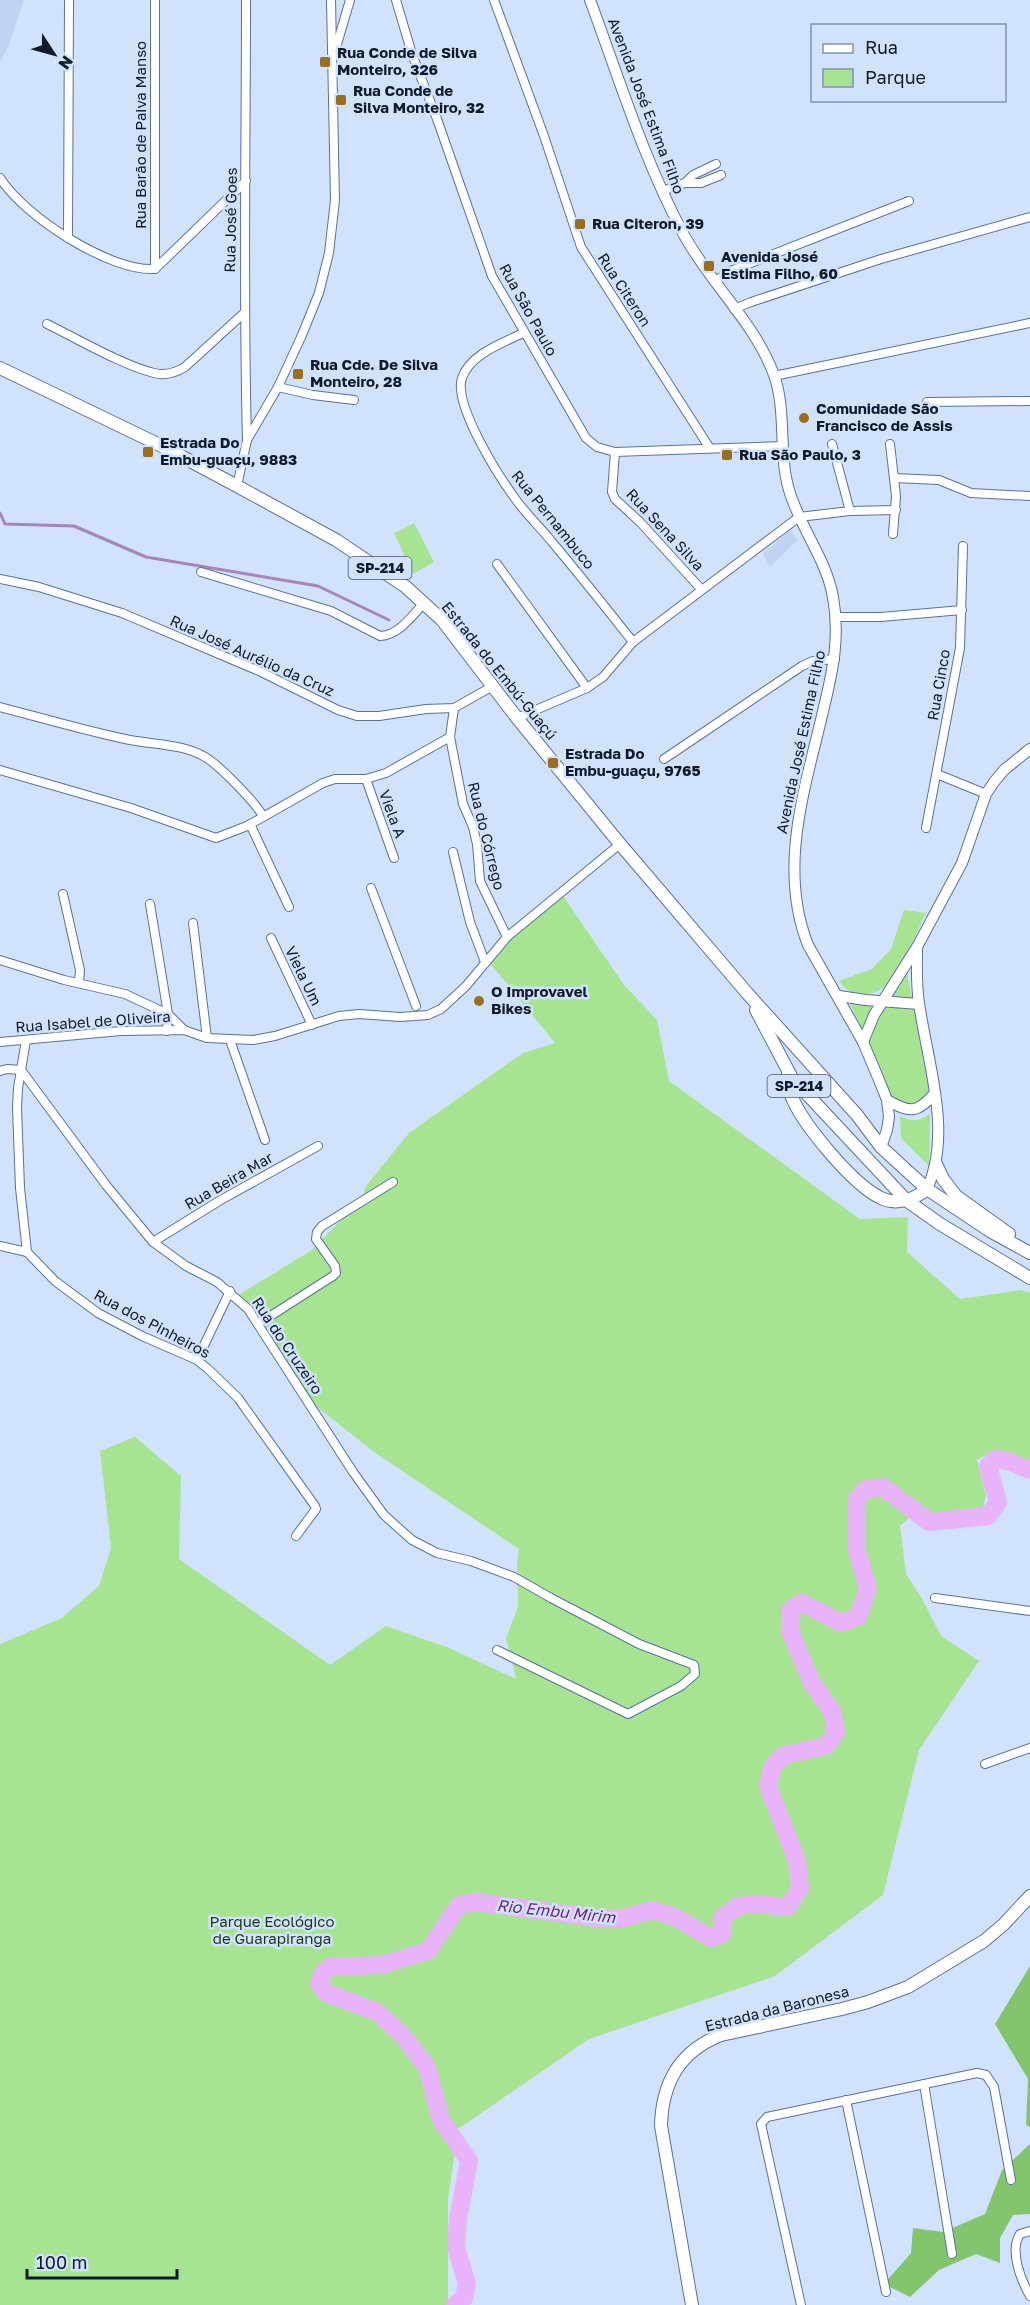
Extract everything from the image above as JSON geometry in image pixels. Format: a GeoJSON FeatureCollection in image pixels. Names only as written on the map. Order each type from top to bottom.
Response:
{"type":"FeatureCollection","features":[{"type":"Feature","properties":{"kind":"main road","name":"Estrada do Embú-Guaçú"},"geometry":{"type":"LineString","coordinates":[[0,368],[166,448],[336,540],[390,574],[424,603],[442,620],[517,718],[620,844],[747,993],[857,1115],[881,1147],[927,1189],[990,1232],[1028,1251]]}},
{"type":"Feature","properties":{"kind":"main road","name":"Estrada do Embú-Guaçú"},"geometry":{"type":"LineString","coordinates":[[747,993],[788,1072],[871,1165],[906,1200],[940,1224],[1029,1277]]}},
{"type":"Feature","properties":{"kind":"main road"},"geometry":{"type":"LineString","coordinates":[[788,1072],[792,1098],[806,1124],[840,1163],[880,1198],[893,1201],[906,1200],[927,1189]]}},
{"type":"Feature","properties":{"kind":"main road"},"geometry":{"type":"LineString","coordinates":[[871,1165],[881,1147]]}},
{"type":"Feature","properties":{"kind":"main road"},"geometry":{"type":"LineString","coordinates":[[936,1164],[949,1189],[956,1196],[1009,1234],[1028,1251]]}},
{"type":"Feature","properties":{"kind":"main road","name":"Estrada da Baronesa"},"geometry":{"type":"LineString","coordinates":[[692,2305],[661,2126],[666,2090],[677,2068],[689,2053],[702,2042],[721,2035],[842,2009],[908,1987],[984,1941],[1004,1924],[1030,1896]]}},
{"type":"Feature","properties":{"kind":"street"},"geometry":{"type":"LineString","coordinates":[[68,238],[69,0]]}},
{"type":"Feature","properties":{"kind":"street","name":"Rua Barão de Paiva Manso"},"geometry":{"type":"LineString","coordinates":[[155,0],[155,269]]}},
{"type":"Feature","properties":{"kind":"street","name":"Rua José Goes"},"geometry":{"type":"LineString","coordinates":[[246,0],[243,314],[247,440]]}},
{"type":"Feature","properties":{"kind":"street"},"geometry":{"type":"LineString","coordinates":[[237,486],[247,440],[278,387],[319,293],[329,253],[335,200],[331,0]]}},
{"type":"Feature","properties":{"kind":"street"},"geometry":{"type":"LineString","coordinates":[[333,57],[350,0]]}},
{"type":"Feature","properties":{"kind":"street","name":"Rua São Paulo"},"geometry":{"type":"LineString","coordinates":[[396,0],[412,54],[492,276],[586,438],[597,447],[615,452],[782,446]]}},
{"type":"Feature","properties":{"kind":"street","name":"Rua Citeron"},"geometry":{"type":"LineString","coordinates":[[494,0],[544,136],[581,247],[710,447]]}},
{"type":"Feature","properties":{"kind":"street","name":"Avenida José Estima Filho"},"geometry":{"type":"LineString","coordinates":[[590,0],[662,191],[686,238],[762,351],[774,376],[779,396],[784,474],[799,517],[818,552],[829,580],[836,617],[835,659],[798,826],[793,875],[802,930],[808,945],[839,996],[863,1042],[886,1100],[888,1124],[881,1147]]}},
{"type":"Feature","properties":{"kind":"street"},"geometry":{"type":"LineString","coordinates":[[685,183],[693,175],[716,165]]}},
{"type":"Feature","properties":{"kind":"street"},"geometry":{"type":"LineString","coordinates":[[662,191],[685,183],[701,183],[721,175]]}},
{"type":"Feature","properties":{"kind":"street"},"geometry":{"type":"LineString","coordinates":[[0,178],[21,205],[68,238],[135,268],[155,269],[246,181]]}},
{"type":"Feature","properties":{"kind":"street"},"geometry":{"type":"LineString","coordinates":[[715,281],[733,270],[909,201]]}},
{"type":"Feature","properties":{"kind":"street"},"geometry":{"type":"LineString","coordinates":[[734,309],[881,259],[1030,217]]}},
{"type":"Feature","properties":{"kind":"street"},"geometry":{"type":"LineString","coordinates":[[47,324],[129,364],[166,375],[176,373],[185,367],[243,314]]}},
{"type":"Feature","properties":{"kind":"street"},"geometry":{"type":"LineString","coordinates":[[774,376],[1030,323]]}},
{"type":"Feature","properties":{"kind":"street","name":"Rua Pernambuco"},"geometry":{"type":"LineString","coordinates":[[523,333],[472,362],[462,377],[460,394],[483,446],[515,498],[633,642]]}},
{"type":"Feature","properties":{"kind":"street"},"geometry":{"type":"LineString","coordinates":[[278,387],[313,395],[354,400]]}},
{"type":"Feature","properties":{"kind":"street"},"geometry":{"type":"LineString","coordinates":[[927,402],[1030,401]]}},
{"type":"Feature","properties":{"kind":"street"},"geometry":{"type":"LineString","coordinates":[[832,444],[850,511]]}},
{"type":"Feature","properties":{"kind":"street"},"geometry":{"type":"LineString","coordinates":[[890,444],[896,510],[893,534]]}},
{"type":"Feature","properties":{"kind":"street","name":"Rua Sena Silva"},"geometry":{"type":"LineString","coordinates":[[615,452],[612,492],[615,498],[640,522],[701,590]]}},
{"type":"Feature","properties":{"kind":"street"},"geometry":{"type":"LineString","coordinates":[[894,478],[939,480],[971,492],[1030,496]]}},
{"type":"Feature","properties":{"kind":"street"},"geometry":{"type":"LineString","coordinates":[[517,718],[587,688],[603,677],[633,642],[799,517],[850,511],[896,510]]}},
{"type":"Feature","properties":{"kind":"street","name":"Rua Cinco"},"geometry":{"type":"LineString","coordinates":[[926,828],[960,648],[963,546]]}},
{"type":"Feature","properties":{"kind":"street"},"geometry":{"type":"LineString","coordinates":[[497,564],[587,688]]}},
{"type":"Feature","properties":{"kind":"street"},"geometry":{"type":"LineString","coordinates":[[201,572],[331,610],[380,636],[388,636],[424,603]]}},
{"type":"Feature","properties":{"kind":"street","name":"Rua José Aurélio da Cruz"},"geometry":{"type":"LineString","coordinates":[[0,579],[39,587],[122,614],[259,671],[339,710],[357,716],[379,716],[426,709],[454,708],[493,686]]}},
{"type":"Feature","properties":{"kind":"street"},"geometry":{"type":"LineString","coordinates":[[836,617],[881,617],[962,610]]}},
{"type":"Feature","properties":{"kind":"street"},"geometry":{"type":"LineString","coordinates":[[664,759],[742,704],[802,666],[813,661],[835,659]]}},
{"type":"Feature","properties":{"kind":"street"},"geometry":{"type":"LineString","coordinates":[[0,707],[124,739],[195,752],[218,768],[263,816]]}},
{"type":"Feature","properties":{"kind":"street","name":"Rua do Córrego"},"geometry":{"type":"LineString","coordinates":[[454,708],[450,737],[463,804],[473,827],[477,844],[480,880],[507,938]]}},
{"type":"Feature","properties":{"kind":"street"},"geometry":{"type":"LineString","coordinates":[[0,770],[131,807],[213,837],[250,824],[322,783],[335,779],[366,779],[395,769],[437,742],[450,737]]}},
{"type":"Feature","properties":{"kind":"street"},"geometry":{"type":"LineString","coordinates":[[863,1042],[868,1025],[917,947],[962,863],[986,794],[1004,770],[1030,749]]}},
{"type":"Feature","properties":{"kind":"street"},"geometry":{"type":"LineString","coordinates":[[937,774],[986,794]]}},
{"type":"Feature","properties":{"kind":"street","name":"Viela A"},"geometry":{"type":"LineString","coordinates":[[366,779],[394,858]]}},
{"type":"Feature","properties":{"kind":"street"},"geometry":{"type":"LineString","coordinates":[[250,824],[289,907]]}},
{"type":"Feature","properties":{"kind":"street"},"geometry":{"type":"LineString","coordinates":[[371,888],[418,1011],[441,1009],[453,999],[507,938],[620,844]]}},
{"type":"Feature","properties":{"kind":"street"},"geometry":{"type":"LineString","coordinates":[[453,852],[470,922],[485,962]]}},
{"type":"Feature","properties":{"kind":"street"},"geometry":{"type":"LineString","coordinates":[[63,894],[80,970],[79,982]]}},
{"type":"Feature","properties":{"kind":"street"},"geometry":{"type":"LineString","coordinates":[[150,904],[168,1014],[167,1031]]}},
{"type":"Feature","properties":{"kind":"street"},"geometry":{"type":"LineString","coordinates":[[194,923],[207,1038]]}},
{"type":"Feature","properties":{"kind":"street","name":"Viela Um"},"geometry":{"type":"LineString","coordinates":[[271,939],[312,1025]]}},
{"type":"Feature","properties":{"kind":"street"},"geometry":{"type":"LineString","coordinates":[[917,947],[916,985],[935,1093],[936,1164],[927,1189]]}},
{"type":"Feature","properties":{"kind":"street"},"geometry":{"type":"LineString","coordinates":[[0,960],[125,994],[168,1014],[184,1030]]}},
{"type":"Feature","properties":{"kind":"street"},"geometry":{"type":"LineString","coordinates":[[839,996],[919,1004]]}},
{"type":"Feature","properties":{"kind":"street","name":"Rua Isabel de Oliveira"},"geometry":{"type":"LineString","coordinates":[[0,1042],[121,1032],[184,1030],[207,1038],[253,1040],[339,1016],[418,1011]]}},
{"type":"Feature","properties":{"kind":"street"},"geometry":{"type":"LineString","coordinates":[[0,1246],[27,1252],[20,1188],[17,1108],[26,1040]]}},
{"type":"Feature","properties":{"kind":"street"},"geometry":{"type":"LineString","coordinates":[[230,1040],[265,1140]]}},
{"type":"Feature","properties":{"kind":"street"},"geometry":{"type":"LineString","coordinates":[[0,1071],[21,1070]]}},
{"type":"Feature","properties":{"kind":"street","name":"Rua do Cruzeiro"},"geometry":{"type":"LineString","coordinates":[[21,1070],[106,1185],[153,1242],[186,1266],[230,1291],[248,1309],[342,1455],[384,1515],[412,1540],[438,1552],[514,1577],[639,1644],[694,1665],[695,1674],[681,1686],[628,1714],[497,1650]]}},
{"type":"Feature","properties":{"kind":"street"},"geometry":{"type":"LineString","coordinates":[[886,1100],[903,1109],[915,1110],[921,1108],[935,1093]]}},
{"type":"Feature","properties":{"kind":"street","name":"Rua Beira Mar"},"geometry":{"type":"LineString","coordinates":[[153,1242],[219,1201],[318,1146]]}},
{"type":"Feature","properties":{"kind":"street"},"geometry":{"type":"LineString","coordinates":[[258,1324],[336,1273],[335,1266],[316,1239],[317,1232],[322,1226],[393,1182]]}},
{"type":"Feature","properties":{"kind":"street","name":"Rua dos Pinheiros"},"geometry":{"type":"LineString","coordinates":[[27,1252],[55,1281],[98,1313],[142,1336],[197,1360],[238,1398],[315,1506],[314,1515],[296,1536]]}},
{"type":"Feature","properties":{"kind":"street"},"geometry":{"type":"LineString","coordinates":[[197,1360],[230,1291]]}},
{"type":"Feature","properties":{"kind":"street"},"geometry":{"type":"LineString","coordinates":[[935,1598],[1030,1611]]}},
{"type":"Feature","properties":{"kind":"street"},"geometry":{"type":"LineString","coordinates":[[985,1764],[1030,1748]]}},
{"type":"Feature","properties":{"kind":"street"},"geometry":{"type":"LineString","coordinates":[[801,2305],[761,2124],[768,2117],[977,2073],[986,2075],[994,2087],[1011,2180]]}},
{"type":"Feature","properties":{"kind":"street"},"geometry":{"type":"LineString","coordinates":[[924,2084],[952,2254]]}},
{"type":"Feature","properties":{"kind":"street"},"geometry":{"type":"LineString","coordinates":[[846,2100],[885,2292]]}},
{"type":"Feature","properties":{"kind":"street"},"geometry":{"type":"LineString","coordinates":[[1030,2231],[1020,2234],[1017,2241],[1017,2264],[1021,2281],[1030,2296]]}},
{"type":"Feature","properties":{"kind":"shaded area"},"geometry":{"type":"Polygon","coordinates":[[[0,0],[24,0],[7,50],[0,61],[0,0]]]}},
{"type":"Feature","properties":{"kind":"shaded area"},"geometry":{"type":"Polygon","coordinates":[[[790,530],[798,540],[770,567],[763,554],[790,530]]]}},
{"type":"Feature","properties":{"kind":"green space"},"geometry":{"type":"Polygon","coordinates":[[[414,523],[434,562],[413,574],[394,533],[414,523]]]}},
{"type":"Feature","properties":{"kind":"green space","name":"Parque Ecológico de Guarapiranga"},"geometry":{"type":"Polygon","coordinates":[[[563,896],[624,985],[657,1020],[669,1081],[860,1219],[908,1217],[907,1252],[960,1299],[1021,1290],[1030,1293],[1030,1462],[1003,1452],[991,1453],[977,1460],[986,1495],[983,1508],[946,1516],[918,1511],[900,1526],[906,1574],[941,1636],[979,1661],[919,1750],[883,1895],[775,1976],[589,2039],[458,2129],[448,2200],[448,2305],[0,2305],[0,1644],[62,1618],[99,1586],[111,1548],[100,1451],[135,1437],[181,1476],[179,1559],[330,1665],[386,1626],[449,1648],[516,1679],[506,1638],[518,1607],[519,1549],[374,1452],[312,1403],[237,1296],[312,1250],[362,1198],[366,1186],[409,1133],[523,1053],[555,1043],[489,962],[507,937],[563,896]]]}},
{"type":"Feature","properties":{"kind":"green space"},"geometry":{"type":"Polygon","coordinates":[[[904,910],[926,913],[896,973],[884,987],[876,992],[861,995],[853,993],[839,981],[872,969],[891,949],[904,910]]]}},
{"type":"Feature","properties":{"kind":"green space"},"geometry":{"type":"Polygon","coordinates":[[[906,969],[912,998],[892,997],[906,969]]]}},
{"type":"Feature","properties":{"kind":"green space"},"geometry":{"type":"Polygon","coordinates":[[[883,1002],[919,1005],[934,1089],[914,1109],[887,1097],[865,1044],[883,1002]]]}},
{"type":"Feature","properties":{"kind":"green space"},"geometry":{"type":"Polygon","coordinates":[[[850,1004],[875,1007],[862,1029],[850,1004]]]}},
{"type":"Feature","properties":{"kind":"green space"},"geometry":{"type":"Polygon","coordinates":[[[930,1114],[929,1166],[901,1138],[900,1116],[908,1120],[915,1120],[930,1114]]]}},
{"type":"Feature","properties":{"kind":"green space"},"geometry":{"type":"Polygon","coordinates":[[[1030,1966],[1030,2127],[1026,2125],[1028,2079],[995,2024],[1030,1966]]]}},
{"type":"Feature","properties":{"kind":"green space"},"geometry":{"type":"Polygon","coordinates":[[[1030,2144],[1030,2214],[1013,2215],[1000,2238],[1000,2263],[976,2254],[939,2270],[910,2297],[884,2284],[911,2253],[913,2228],[943,2232],[985,2214],[1002,2170],[1030,2144]]]}},
{"type":"Feature","properties":{"kind":"waterway"},"geometry":{"type":"LineString","coordinates":[[0,513],[5,524],[74,526],[146,557],[318,586],[389,620]]}},
{"type":"Feature","properties":{"kind":"waterway","name":"Rio Embu Mirim"},"geometry":{"type":"LineString","coordinates":[[455,2305],[464,2298],[467,2284],[456,2247],[458,2219],[469,2161],[441,2120],[427,2067],[404,2037],[377,2012],[326,1993],[319,1983],[323,1973],[330,1967],[382,1965],[428,1951],[459,1905],[475,1902],[596,1918],[624,1918],[652,1910],[677,1918],[711,1938],[722,1934],[722,1918],[738,1906],[755,1904],[788,1907],[800,1888],[797,1861],[768,1786],[773,1765],[785,1755],[826,1746],[836,1733],[832,1711],[812,1683],[790,1631],[791,1609],[802,1603],[841,1623],[858,1617],[868,1589],[857,1550],[856,1500],[866,1489],[883,1487],[929,1522],[988,1516],[998,1502],[988,1466],[996,1459],[1030,1470]]}},
{"type":"Feature","properties":{"kind":"place","name":"Rua Conde de Silva Monteiro, 326"},"geometry":{"type":"Point","coordinates":[325,62]}},
{"type":"Feature","properties":{"kind":"place","name":"Rua Conde de Silva Monteiro, 32"},"geometry":{"type":"Point","coordinates":[341,100]}},
{"type":"Feature","properties":{"kind":"place","name":"Rua Citeron, 39"},"geometry":{"type":"Point","coordinates":[580,224]}},
{"type":"Feature","properties":{"kind":"place","name":"Avenida José Estima Filho, 60"},"geometry":{"type":"Point","coordinates":[709,266]}},
{"type":"Feature","properties":{"kind":"place","name":"Rua Cde. De Silva Monteiro, 28"},"geometry":{"type":"Point","coordinates":[298,374]}},
{"type":"Feature","properties":{"kind":"place","name":"Comunidade São Francisco de Assis"},"geometry":{"type":"Point","coordinates":[804,418]}},
{"type":"Feature","properties":{"kind":"place","name":"Estrada Do Embu-guaçu, 9883"},"geometry":{"type":"Point","coordinates":[148,452]}},
{"type":"Feature","properties":{"kind":"place","name":"Rua São Paulo, 3"},"geometry":{"type":"Point","coordinates":[727,455]}},
{"type":"Feature","properties":{"kind":"place","name":"Estrada Do Embu-guaçu, 9765"},"geometry":{"type":"Point","coordinates":[553,763]}},
{"type":"Feature","properties":{"kind":"place","name":"O Improvavel Bikes"},"geometry":{"type":"Point","coordinates":[479,1001]}}]}
